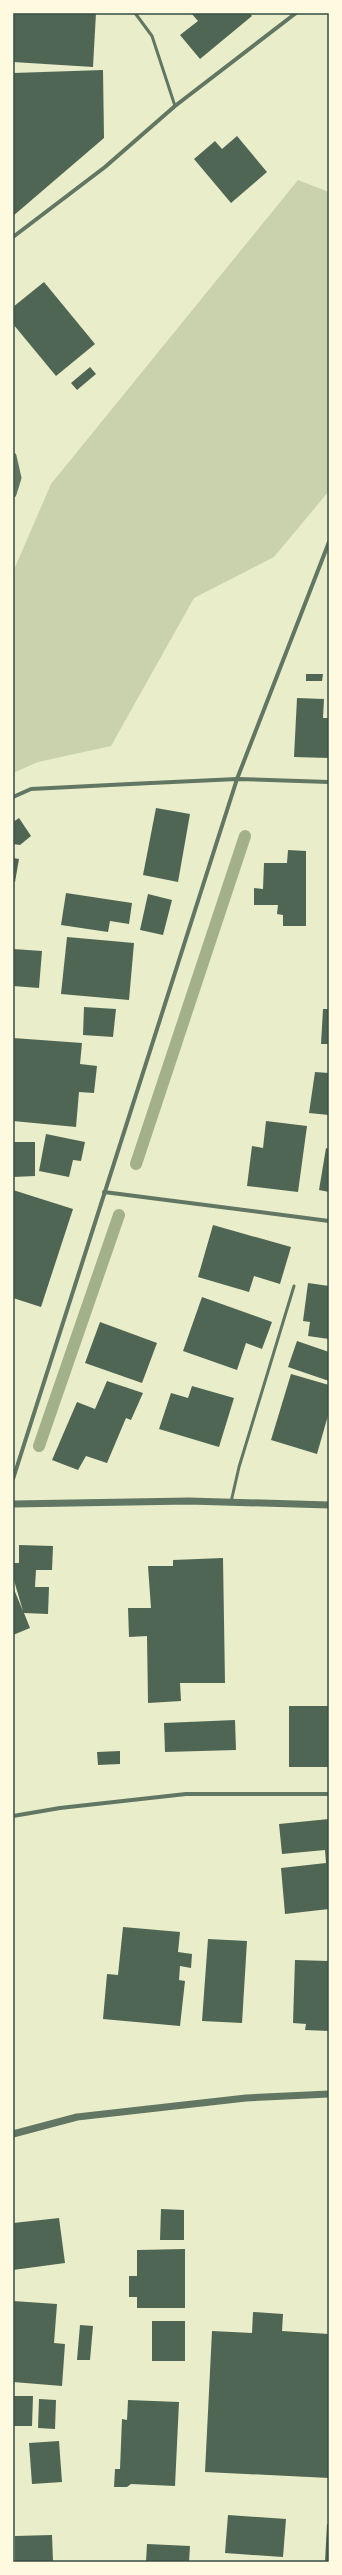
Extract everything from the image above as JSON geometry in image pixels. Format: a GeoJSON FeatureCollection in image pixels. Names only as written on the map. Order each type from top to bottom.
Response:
{"type":"FeatureCollection","features":[{"type":"Feature","properties":{"kind":"street"},"geometry":{"type":"LineString","coordinates":[[13,237],[105,167],[175,106],[296,13]]}},
{"type":"Feature","properties":{"kind":"street"},"geometry":{"type":"LineString","coordinates":[[13,456],[18,478],[13,494]]}},
{"type":"Feature","properties":{"kind":"street"},"geometry":{"type":"LineString","coordinates":[[13,1479],[237,779],[329,542]]}},
{"type":"Feature","properties":{"kind":"street"},"geometry":{"type":"LineString","coordinates":[[13,797],[31,789],[237,779],[329,782]]}},
{"type":"Feature","properties":{"kind":"street"},"geometry":{"type":"LineString","coordinates":[[104,1192],[329,1221]]}},
{"type":"Feature","properties":{"kind":"street"},"geometry":{"type":"LineString","coordinates":[[13,1504],[231,1502],[329,1505]]}},
{"type":"Feature","properties":{"kind":"street"},"geometry":{"type":"LineString","coordinates":[[13,1816],[60,1808],[186,1794],[329,1794]]}},
{"type":"Feature","properties":{"kind":"street"},"geometry":{"type":"LineString","coordinates":[[13,2134],[78,2117],[246,2098],[329,2094]]}},
{"type":"Feature","properties":{"kind":"lane"},"geometry":{"type":"LineString","coordinates":[[135,13],[152,36],[175,106]]}},
{"type":"Feature","properties":{"kind":"lane"},"geometry":{"type":"LineString","coordinates":[[231,1502],[239,1468],[294,1286]]}},
{"type":"Feature","properties":{"kind":"green space"},"geometry":{"type":"Polygon","coordinates":[[[298,180],[329,192],[329,491],[274,557],[194,598],[111,746],[38,762],[13,773],[13,572],[51,484],[298,180]]]}},
{"type":"Feature","properties":{"kind":"building"},"geometry":{"type":"Polygon","coordinates":[[[13,13],[96,13],[93,67],[13,62],[13,13]]]}},
{"type":"Feature","properties":{"kind":"building"},"geometry":{"type":"Polygon","coordinates":[[[191,13],[250,13],[252,16],[200,59],[180,35],[198,21],[191,13]]]}},
{"type":"Feature","properties":{"kind":"building"},"geometry":{"type":"Polygon","coordinates":[[[103,70],[104,138],[13,216],[13,73],[103,70]]]}},
{"type":"Feature","properties":{"kind":"building"},"geometry":{"type":"Polygon","coordinates":[[[237,136],[267,172],[231,203],[194,159],[215,141],[222,149],[237,136]]]}},
{"type":"Feature","properties":{"kind":"building"},"geometry":{"type":"Polygon","coordinates":[[[44,282],[95,344],[56,376],[13,324],[13,307],[44,282]]]}},
{"type":"Feature","properties":{"kind":"building"},"geometry":{"type":"Polygon","coordinates":[[[90,367],[96,374],[77,390],[71,383],[90,367]]]}},
{"type":"Feature","properties":{"kind":"building"},"geometry":{"type":"Polygon","coordinates":[[[306,674],[323,674],[322,681],[306,681],[306,674]]]}},
{"type":"Feature","properties":{"kind":"building"},"geometry":{"type":"Polygon","coordinates":[[[297,698],[324,699],[323,718],[329,718],[329,758],[294,757],[297,698]]]}},
{"type":"Feature","properties":{"kind":"building"},"geometry":{"type":"Polygon","coordinates":[[[156,808],[190,814],[178,882],[143,875],[156,808]]]}},
{"type":"Feature","properties":{"kind":"building"},"geometry":{"type":"Polygon","coordinates":[[[19,818],[31,836],[20,845],[13,844],[13,822],[19,818]]]}},
{"type":"Feature","properties":{"kind":"building"},"geometry":{"type":"Polygon","coordinates":[[[288,850],[306,851],[306,926],[283,926],[283,915],[277,914],[278,905],[254,905],[254,888],[263,889],[264,863],[287,863],[288,850]]]}},
{"type":"Feature","properties":{"kind":"building"},"geometry":{"type":"Polygon","coordinates":[[[13,858],[19,859],[15,882],[13,882],[13,858]]]}},
{"type":"Feature","properties":{"kind":"building"},"geometry":{"type":"Polygon","coordinates":[[[66,893],[132,903],[129,924],[110,921],[108,932],[61,925],[66,893]]]}},
{"type":"Feature","properties":{"kind":"building"},"geometry":{"type":"Polygon","coordinates":[[[148,894],[172,900],[163,935],[140,930],[148,894]]]}},
{"type":"Feature","properties":{"kind":"building"},"geometry":{"type":"Polygon","coordinates":[[[67,937],[134,943],[129,1000],[61,994],[67,937]]]}},
{"type":"Feature","properties":{"kind":"building"},"geometry":{"type":"Polygon","coordinates":[[[13,949],[42,951],[39,988],[13,986],[13,949]]]}},
{"type":"Feature","properties":{"kind":"building"},"geometry":{"type":"Polygon","coordinates":[[[84,1007],[116,1009],[113,1037],[83,1035],[84,1007]]]}},
{"type":"Feature","properties":{"kind":"building"},"geometry":{"type":"Polygon","coordinates":[[[323,1009],[329,1009],[329,1044],[321,1044],[323,1009]]]}},
{"type":"Feature","properties":{"kind":"building"},"geometry":{"type":"Polygon","coordinates":[[[13,1038],[82,1043],[80,1064],[97,1066],[94,1093],[79,1092],[76,1127],[13,1121],[13,1038]]]}},
{"type":"Feature","properties":{"kind":"building"},"geometry":{"type":"Polygon","coordinates":[[[315,1072],[329,1073],[329,1115],[309,1113],[315,1072]]]}},
{"type":"Feature","properties":{"kind":"building"},"geometry":{"type":"Polygon","coordinates":[[[266,1121],[307,1126],[298,1192],[247,1186],[252,1146],[263,1148],[266,1121]]]}},
{"type":"Feature","properties":{"kind":"building"},"geometry":{"type":"Polygon","coordinates":[[[46,1134],[85,1142],[81,1161],[73,1160],[69,1177],[39,1171],[46,1134]]]}},
{"type":"Feature","properties":{"kind":"building"},"geometry":{"type":"Polygon","coordinates":[[[13,1142],[35,1142],[35,1176],[13,1177],[13,1142]]]}},
{"type":"Feature","properties":{"kind":"building"},"geometry":{"type":"Polygon","coordinates":[[[326,1148],[329,1149],[329,1192],[319,1190],[326,1148]]]}},
{"type":"Feature","properties":{"kind":"building"},"geometry":{"type":"Polygon","coordinates":[[[13,1190],[73,1209],[41,1307],[13,1298],[13,1190]]]}},
{"type":"Feature","properties":{"kind":"building"},"geometry":{"type":"Polygon","coordinates":[[[213,1225],[291,1247],[280,1284],[254,1276],[249,1292],[198,1277],[213,1225]]]}},
{"type":"Feature","properties":{"kind":"building"},"geometry":{"type":"Polygon","coordinates":[[[308,1283],[329,1286],[329,1339],[308,1336],[310,1322],[303,1321],[308,1283]]]}},
{"type":"Feature","properties":{"kind":"building"},"geometry":{"type":"Polygon","coordinates":[[[202,1297],[272,1322],[262,1349],[246,1343],[237,1370],[183,1351],[202,1297]]]}},
{"type":"Feature","properties":{"kind":"building"},"geometry":{"type":"Polygon","coordinates":[[[100,1322],[157,1343],[142,1383],[85,1363],[100,1322]]]}},
{"type":"Feature","properties":{"kind":"building"},"geometry":{"type":"Polygon","coordinates":[[[297,1341],[329,1352],[329,1381],[288,1367],[297,1341]]]}},
{"type":"Feature","properties":{"kind":"building"},"geometry":{"type":"Polygon","coordinates":[[[291,1374],[329,1385],[329,1412],[317,1454],[271,1440],[291,1374]]]}},
{"type":"Feature","properties":{"kind":"building"},"geometry":{"type":"Polygon","coordinates":[[[107,1381],[143,1393],[131,1420],[126,1418],[107,1463],[86,1456],[78,1470],[52,1460],[77,1402],[95,1409],[107,1381]]]}},
{"type":"Feature","properties":{"kind":"building"},"geometry":{"type":"Polygon","coordinates":[[[192,1386],[234,1398],[219,1447],[159,1429],[171,1393],[188,1398],[192,1386]]]}},
{"type":"Feature","properties":{"kind":"building"},"geometry":{"type":"Polygon","coordinates":[[[19,1545],[53,1546],[52,1570],[36,1570],[35,1587],[49,1587],[48,1614],[24,1613],[30,1628],[13,1635],[13,1587],[23,1611],[13,1577],[13,1563],[19,1563],[19,1545]]]}},
{"type":"Feature","properties":{"kind":"building"},"geometry":{"type":"Polygon","coordinates":[[[223,1558],[225,1683],[180,1683],[181,1701],[148,1703],[147,1636],[129,1637],[128,1608],[151,1608],[148,1566],[173,1566],[173,1560],[223,1558]]]}},
{"type":"Feature","properties":{"kind":"building"},"geometry":{"type":"Polygon","coordinates":[[[289,1706],[329,1706],[329,1767],[289,1767],[289,1706]]]}},
{"type":"Feature","properties":{"kind":"building"},"geometry":{"type":"Polygon","coordinates":[[[235,1720],[236,1750],[165,1752],[164,1723],[235,1720]]]}},
{"type":"Feature","properties":{"kind":"building"},"geometry":{"type":"Polygon","coordinates":[[[120,1751],[120,1764],[98,1765],[97,1752],[120,1751]]]}},
{"type":"Feature","properties":{"kind":"building"},"geometry":{"type":"Polygon","coordinates":[[[329,1819],[329,1909],[285,1914],[281,1868],[326,1863],[325,1850],[282,1854],[279,1824],[329,1819]]]}},
{"type":"Feature","properties":{"kind":"building"},"geometry":{"type":"Polygon","coordinates":[[[123,1927],[180,1932],[178,1952],[192,1954],[191,1968],[180,1966],[179,1980],[185,1981],[180,2026],[103,2019],[107,1974],[118,1975],[123,1927]]]}},
{"type":"Feature","properties":{"kind":"building"},"geometry":{"type":"Polygon","coordinates":[[[208,1939],[247,1941],[242,2023],[202,2021],[208,1939]]]}},
{"type":"Feature","properties":{"kind":"building"},"geometry":{"type":"Polygon","coordinates":[[[295,1960],[329,1961],[329,2031],[305,2030],[306,2024],[293,2023],[295,1960]]]}},
{"type":"Feature","properties":{"kind":"building"},"geometry":{"type":"Polygon","coordinates":[[[161,2209],[184,2210],[184,2240],[160,2240],[161,2209]]]}},
{"type":"Feature","properties":{"kind":"building"},"geometry":{"type":"Polygon","coordinates":[[[59,2218],[65,2263],[13,2270],[13,2223],[59,2218]]]}},
{"type":"Feature","properties":{"kind":"building"},"geometry":{"type":"Polygon","coordinates":[[[185,2249],[185,2308],[137,2308],[137,2297],[129,2297],[129,2276],[137,2276],[137,2250],[185,2249]]]}},
{"type":"Feature","properties":{"kind":"building"},"geometry":{"type":"Polygon","coordinates":[[[13,2301],[57,2304],[54,2343],[65,2344],[62,2386],[13,2382],[13,2301]]]}},
{"type":"Feature","properties":{"kind":"building"},"geometry":{"type":"Polygon","coordinates":[[[253,2312],[283,2314],[282,2331],[329,2334],[329,2478],[205,2472],[212,2331],[252,2333],[253,2312]]]}},
{"type":"Feature","properties":{"kind":"building"},"geometry":{"type":"Polygon","coordinates":[[[152,2321],[185,2321],[185,2361],[152,2361],[152,2321]]]}},
{"type":"Feature","properties":{"kind":"building"},"geometry":{"type":"Polygon","coordinates":[[[80,2325],[93,2326],[90,2360],[77,2360],[80,2325]]]}},
{"type":"Feature","properties":{"kind":"building"},"geometry":{"type":"Polygon","coordinates":[[[13,2396],[33,2396],[32,2426],[13,2426],[13,2396]]]}},
{"type":"Feature","properties":{"kind":"building"},"geometry":{"type":"Polygon","coordinates":[[[39,2399],[56,2400],[55,2429],[38,2428],[39,2399]]]}},
{"type":"Feature","properties":{"kind":"building"},"geometry":{"type":"Polygon","coordinates":[[[128,2400],[179,2402],[175,2486],[131,2484],[127,2487],[114,2487],[115,2469],[120,2469],[122,2419],[127,2420],[128,2400]]]}},
{"type":"Feature","properties":{"kind":"building"},"geometry":{"type":"Polygon","coordinates":[[[59,2441],[62,2482],[32,2484],[29,2443],[59,2441]]]}},
{"type":"Feature","properties":{"kind":"building"},"geometry":{"type":"Polygon","coordinates":[[[228,2515],[286,2519],[283,2557],[225,2553],[228,2515]]]}},
{"type":"Feature","properties":{"kind":"building"},"geometry":{"type":"Polygon","coordinates":[[[327,2524],[329,2524],[329,2562],[325,2562],[327,2524]]]}},
{"type":"Feature","properties":{"kind":"building"},"geometry":{"type":"Polygon","coordinates":[[[52,2535],[53,2562],[15,2562],[15,2536],[52,2535]]]}},
{"type":"Feature","properties":{"kind":"building"},"geometry":{"type":"Polygon","coordinates":[[[147,2544],[190,2546],[189,2562],[146,2562],[147,2544]]]}},
{"type":"Feature","properties":{"kind":"waterway"},"geometry":{"type":"LineString","coordinates":[[136,1164],[245,836]]}},
{"type":"Feature","properties":{"kind":"waterway"},"geometry":{"type":"LineString","coordinates":[[39,1446],[119,1215]]}}]}
